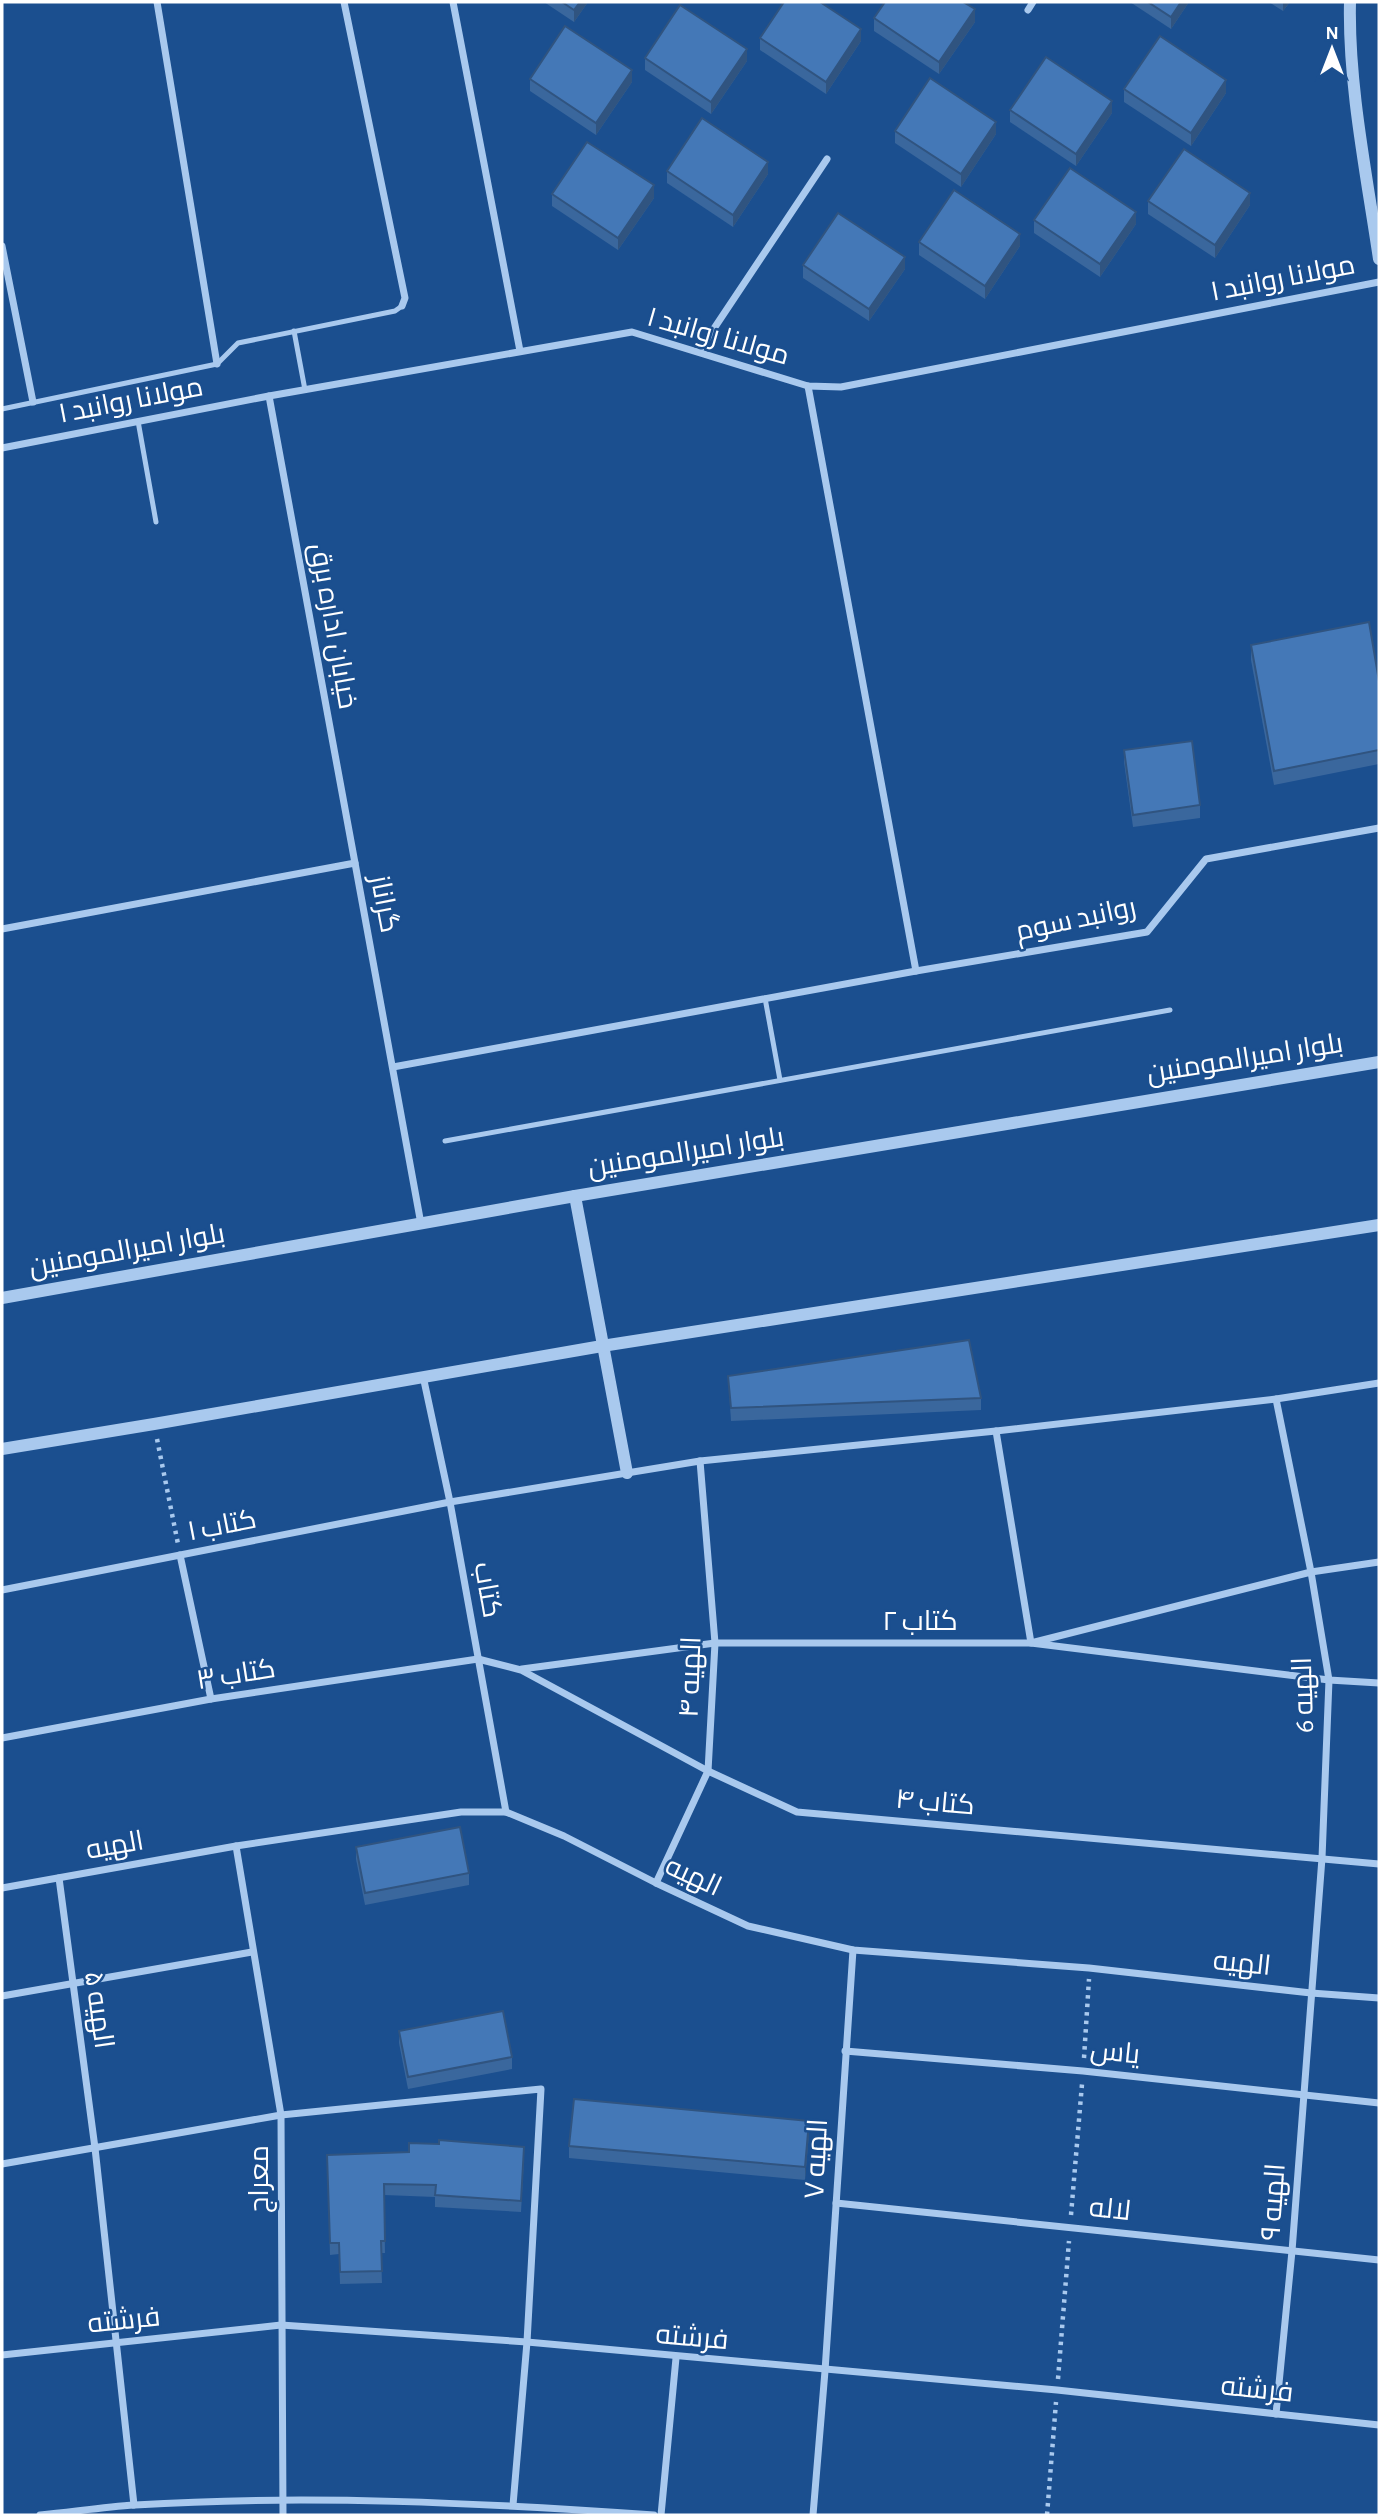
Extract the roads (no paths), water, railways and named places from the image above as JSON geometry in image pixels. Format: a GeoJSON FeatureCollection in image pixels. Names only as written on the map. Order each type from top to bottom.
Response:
{"type":"FeatureCollection","features":[{"type":"Feature","properties":{"kind":"street"},"geometry":{"type":"LineString","coordinates":[[157,2],[217,363]]}},
{"type":"Feature","properties":{"kind":"street"},"geometry":{"type":"LineString","coordinates":[[344,2],[405,298],[402,306]]}},
{"type":"Feature","properties":{"kind":"street"},"geometry":{"type":"LineString","coordinates":[[453,2],[520,351]]}},
{"type":"Feature","properties":{"kind":"street"},"geometry":{"type":"LineString","coordinates":[[1028,10],[1034,2]]}},
{"type":"Feature","properties":{"kind":"street"},"geometry":{"type":"LineString","coordinates":[[1350,2],[1349,34],[1379,259]]}},
{"type":"Feature","properties":{"kind":"street"},"geometry":{"type":"LineString","coordinates":[[699,351],[827,159]]}},
{"type":"Feature","properties":{"kind":"street"},"geometry":{"type":"LineString","coordinates":[[2,246],[33,402]]}},
{"type":"Feature","properties":{"kind":"street","name":"مولانا روانبد ۱"},"geometry":{"type":"LineString","coordinates":[[2,448],[269,396],[632,332],[808,386],[841,387],[1379,282]]}},
{"type":"Feature","properties":{"kind":"street"},"geometry":{"type":"LineString","coordinates":[[808,386],[916,971]]}},
{"type":"Feature","properties":{"kind":"street","name":"خیابان اداره برق"},"geometry":{"type":"LineString","coordinates":[[269,396],[355,863]]}},
{"type":"Feature","properties":{"kind":"street","name":"روانبد سوم"},"geometry":{"type":"LineString","coordinates":[[393,1067],[765,998],[1147,932],[1206,859],[1379,828]]}},
{"type":"Feature","properties":{"kind":"street","name":"گراناز"},"geometry":{"type":"LineString","coordinates":[[2,929],[355,863],[421,1224]]}},
{"type":"Feature","properties":{"kind":"street","name":"بلوار امیرالمومنین"},"geometry":{"type":"LineString","coordinates":[[2,1298],[575,1196],[1379,1062]]}},
{"type":"Feature","properties":{"kind":"street"},"geometry":{"type":"LineString","coordinates":[[575,1196],[627,1473]]}},
{"type":"Feature","properties":{"kind":"street"},"geometry":{"type":"LineString","coordinates":[[2,1449],[602,1346],[1379,1225]]}},
{"type":"Feature","properties":{"kind":"street","name":"کتاب"},"geometry":{"type":"LineString","coordinates":[[423,1376],[450,1502],[506,1812]]}},
{"type":"Feature","properties":{"kind":"street","name":"کتاب ۱"},"geometry":{"type":"LineString","coordinates":[[2,1590],[450,1502],[700,1461],[1276,1399],[1379,1383]]}},
{"type":"Feature","properties":{"kind":"street","name":"الهیه 6"},"geometry":{"type":"LineString","coordinates":[[1276,1399],[1311,1572],[1329,1680],[1322,1858],[1311,1993]]}},
{"type":"Feature","properties":{"kind":"street"},"geometry":{"type":"LineString","coordinates":[[996,1431],[1031,1643],[1329,1680],[1379,1683]]}},
{"type":"Feature","properties":{"kind":"street","name":"الهیه ۴"},"geometry":{"type":"LineString","coordinates":[[656,1884],[708,1771],[715,1643],[700,1461]]}},
{"type":"Feature","properties":{"kind":"street"},"geometry":{"type":"LineString","coordinates":[[180,1555],[211,1699]]}},
{"type":"Feature","properties":{"kind":"street","name":"کتاب ۲"},"geometry":{"type":"LineString","coordinates":[[522,1670],[715,1643],[1031,1643],[1311,1572],[1379,1562]]}},
{"type":"Feature","properties":{"kind":"street"},"geometry":{"type":"LineString","coordinates":[[478,1659],[522,1670]]}},
{"type":"Feature","properties":{"kind":"street","name":"کتاب ۳"},"geometry":{"type":"LineString","coordinates":[[2,1738],[211,1699],[478,1659]]}},
{"type":"Feature","properties":{"kind":"street","name":"کتاب ۴"},"geometry":{"type":"LineString","coordinates":[[522,1670],[708,1771],[797,1812],[1379,1864]]}},
{"type":"Feature","properties":{"kind":"street","name":"الهیه"},"geometry":{"type":"LineString","coordinates":[[2,1888],[236,1846],[461,1812],[506,1812],[564,1836],[656,1884],[748,1926],[853,1950],[1089,1968],[1379,1998]]}},
{"type":"Feature","properties":{"kind":"street","name":"معراج"},"geometry":{"type":"LineString","coordinates":[[236,1846],[281,2115],[283,2515]]}},
{"type":"Feature","properties":{"kind":"street","name":"الهیه ۵"},"geometry":{"type":"LineString","coordinates":[[59,1878],[95,2148],[135,2505]]}},
{"type":"Feature","properties":{"kind":"street","name":"الهیه ۷"},"geometry":{"type":"LineString","coordinates":[[813,2515],[853,1950]]}},
{"type":"Feature","properties":{"kind":"street"},"geometry":{"type":"LineString","coordinates":[[2,1996],[252,1952]]}},
{"type":"Feature","properties":{"kind":"street","name":"الهیه ۹"},"geometry":{"type":"LineString","coordinates":[[1276,2414],[1292,2250],[1311,1993]]}},
{"type":"Feature","properties":{"kind":"street","name":"یاس"},"geometry":{"type":"LineString","coordinates":[[845,2051],[1083,2071],[1379,2103]]}},
{"type":"Feature","properties":{"kind":"street"},"geometry":{"type":"LineString","coordinates":[[2,2164],[281,2115],[541,2089],[527,2343],[513,2505]]}},
{"type":"Feature","properties":{"kind":"street","name":"لاله"},"geometry":{"type":"LineString","coordinates":[[836,2203],[1379,2260]]}},
{"type":"Feature","properties":{"kind":"street","name":"فرشته"},"geometry":{"type":"LineString","coordinates":[[2,2355],[281,2325],[527,2343],[1057,2390],[1379,2425]]}},
{"type":"Feature","properties":{"kind":"street"},"geometry":{"type":"LineString","coordinates":[[662,2515],[676,2357]]}},
{"type":"Feature","properties":{"kind":"street"},"geometry":{"type":"LineString","coordinates":[[40,2515],[135,2505],[285,2500],[513,2505],[654,2515]]}},
{"type":"Feature","properties":{"kind":"lane"},"geometry":{"type":"LineString","coordinates":[[2,409],[217,363],[238,343],[395,312],[402,306]]}},
{"type":"Feature","properties":{"kind":"lane"},"geometry":{"type":"LineString","coordinates":[[294,331],[305,390]]}},
{"type":"Feature","properties":{"kind":"lane"},"geometry":{"type":"LineString","coordinates":[[138,421],[156,522]]}},
{"type":"Feature","properties":{"kind":"lane"},"geometry":{"type":"LineString","coordinates":[[765,998],[780,1080]]}},
{"type":"Feature","properties":{"kind":"lane"},"geometry":{"type":"LineString","coordinates":[[445,1140],[1170,1010]]}}]}
